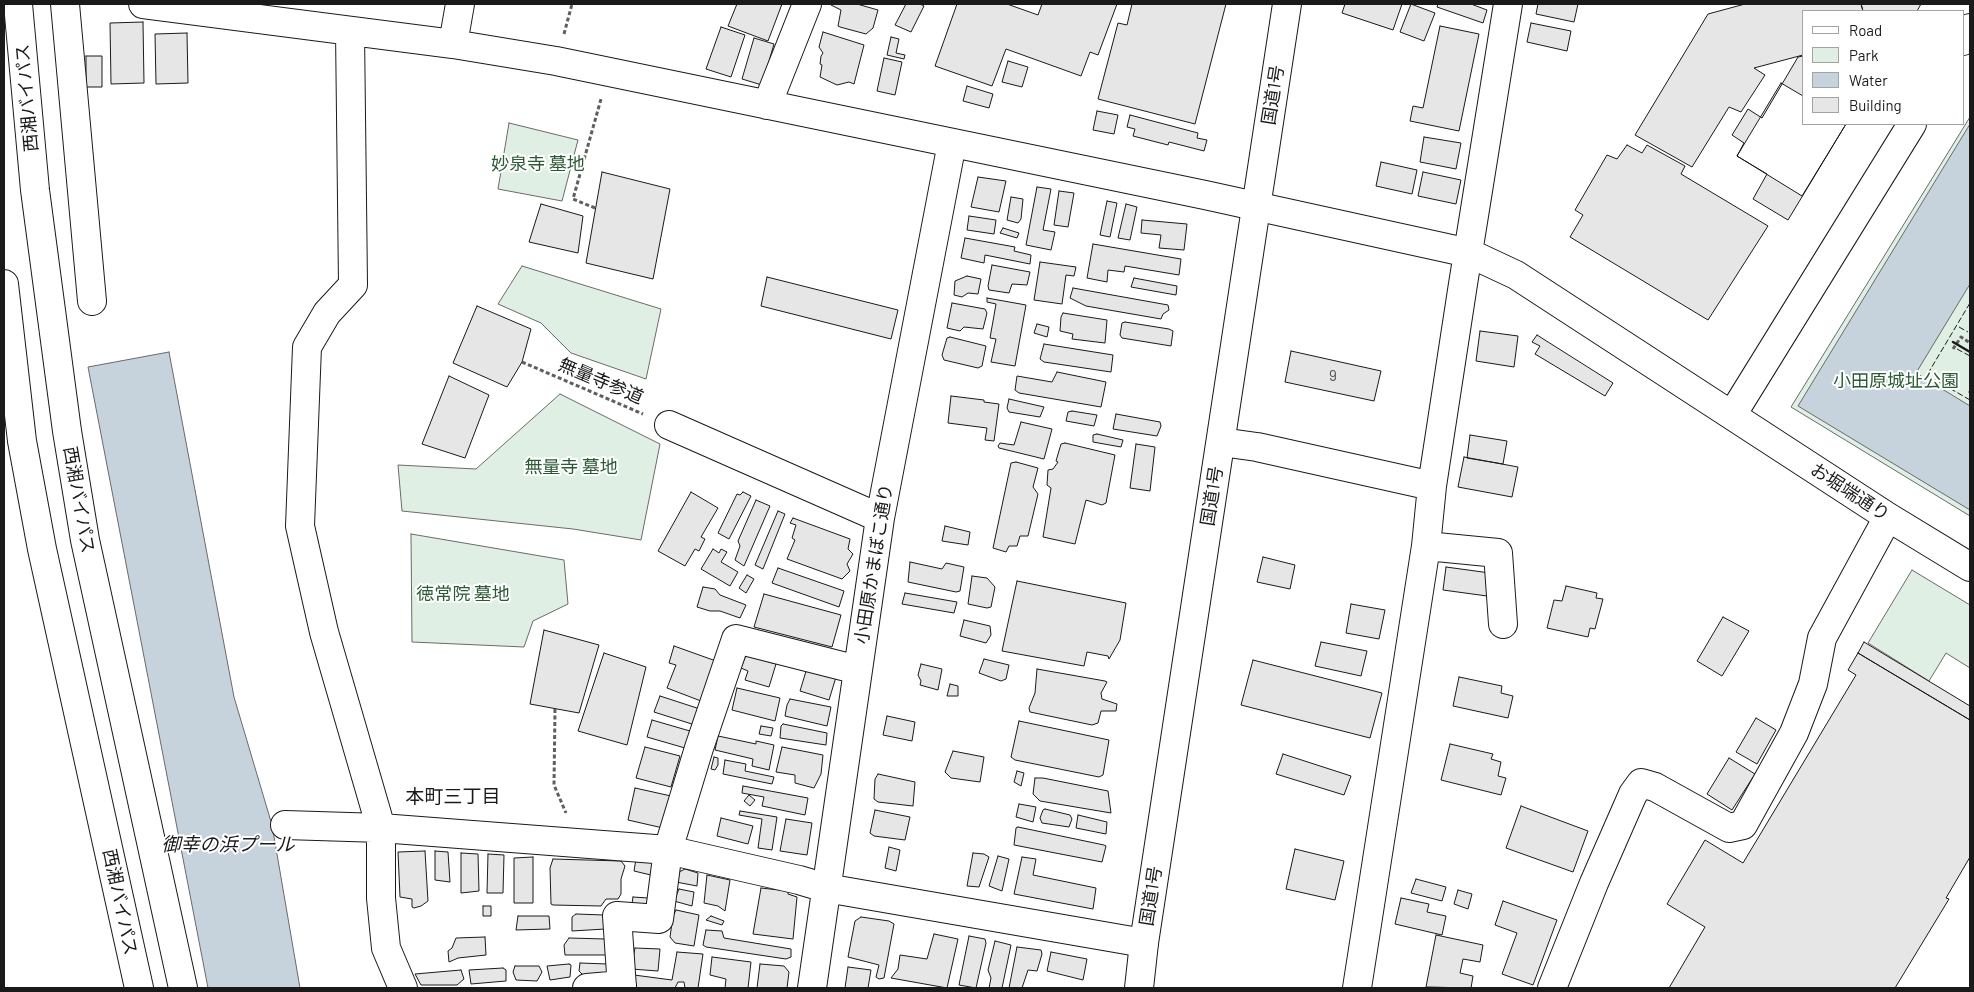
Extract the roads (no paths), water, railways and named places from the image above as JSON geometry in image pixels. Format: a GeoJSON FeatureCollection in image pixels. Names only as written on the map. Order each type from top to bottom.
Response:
{"type":"FeatureCollection","features":[{"type":"Feature","properties":{"kind":"main road","name":"西湘バイパス"},"geometry":{"type":"LineString","coordinates":[[18,4],[35,190],[67,430],[85,540],[183,988]]}},
{"type":"Feature","properties":{"kind":"main road"},"geometry":{"type":"LineString","coordinates":[[65,4],[92,301]]}},
{"type":"Feature","properties":{"kind":"main road","name":"お堀端通り"},"geometry":{"type":"LineString","coordinates":[[144,4],[285,13],[350,31],[453,44],[608,72],[1469,252],[1516,275],[1888,517],[1970,566]]}},
{"type":"Feature","properties":{"kind":"main road"},"geometry":{"type":"LineString","coordinates":[[453,44],[460,4]]}},
{"type":"Feature","properties":{"kind":"main road"},"geometry":{"type":"LineString","coordinates":[[767,105],[807,4]]}},
{"type":"Feature","properties":{"kind":"main road","name":"国道1号"},"geometry":{"type":"LineString","coordinates":[[1139,988],[1144,943],[1287,4]]}},
{"type":"Feature","properties":{"kind":"main road"},"geometry":{"type":"LineString","coordinates":[[1357,988],[1426,546],[1432,486],[1508,4]]}},
{"type":"Feature","properties":{"kind":"main road"},"geometry":{"type":"LineString","coordinates":[[1964,39],[1970,28]]}},
{"type":"Feature","properties":{"kind":"main road"},"geometry":{"type":"LineString","coordinates":[[350,31],[352,285],[327,313],[307,347],[300,526],[324,632],[381,828],[381,898],[386,948],[403,988]]}},
{"type":"Feature","properties":{"kind":"main road"},"geometry":{"type":"LineString","coordinates":[[1732,415],[1911,125]]}},
{"type":"Feature","properties":{"kind":"main road","name":"小田原かまぼこ通り"},"geometry":{"type":"LineString","coordinates":[[812,988],[880,518],[952,143]]}},
{"type":"Feature","properties":{"kind":"main road","name":"西湘バイパス"},"geometry":{"type":"LineString","coordinates":[[4,284],[22,441],[42,549],[139,988]]}},
{"type":"Feature","properties":{"kind":"main road"},"geometry":{"type":"LineString","coordinates":[[669,425],[880,518]]}},
{"type":"Feature","properties":{"kind":"main road"},"geometry":{"type":"LineString","coordinates":[[1221,442],[1257,447],[1432,486]]}},
{"type":"Feature","properties":{"kind":"main road"},"geometry":{"type":"LineString","coordinates":[[1552,988],[1594,883],[1633,794],[1641,783],[1655,787],[1729,828],[1743,825],[1794,733],[1813,684],[1822,638],[1888,517]]}},
{"type":"Feature","properties":{"kind":"main road"},"geometry":{"type":"LineString","coordinates":[[1426,546],[1498,553],[1503,624]]}},
{"type":"Feature","properties":{"kind":"main road"},"geometry":{"type":"LineString","coordinates":[[587,988],[622,987],[617,916],[659,919],[668,850],[698,748],[736,639],[858,670]]}},
{"type":"Feature","properties":{"kind":"main road"},"geometry":{"type":"LineString","coordinates":[[285,825],[381,828],[668,850],[826,888],[1144,943]]}},
{"type":"Feature","properties":{"kind":"water","name":"小田原城址公園"},"geometry":{"type":"Polygon","coordinates":[[[1970,124],[1970,284],[1916,373],[1970,406],[1970,510],[1798,406],[1970,124]]]}},
{"type":"Feature","properties":{"kind":"water","name":"御幸の浜プール"},"geometry":{"type":"Polygon","coordinates":[[[169,352],[234,697],[272,825],[300,988],[208,988],[88,367],[169,352]]]}},
{"type":"Feature","properties":{"kind":"district","name":"本町三丁目"},"geometry":{"type":"Point","coordinates":[453,797]}},
{"type":"Feature","properties":{"kind":"park label","name":"妙泉寺 墓地"},"geometry":{"type":"Point","coordinates":[538,164]}},
{"type":"Feature","properties":{"kind":"park label","name":"無量寺 墓地"},"geometry":{"type":"Point","coordinates":[571,467]}},
{"type":"Feature","properties":{"kind":"park label","name":"徳常院 墓地"},"geometry":{"type":"Point","coordinates":[463,594]}}]}
